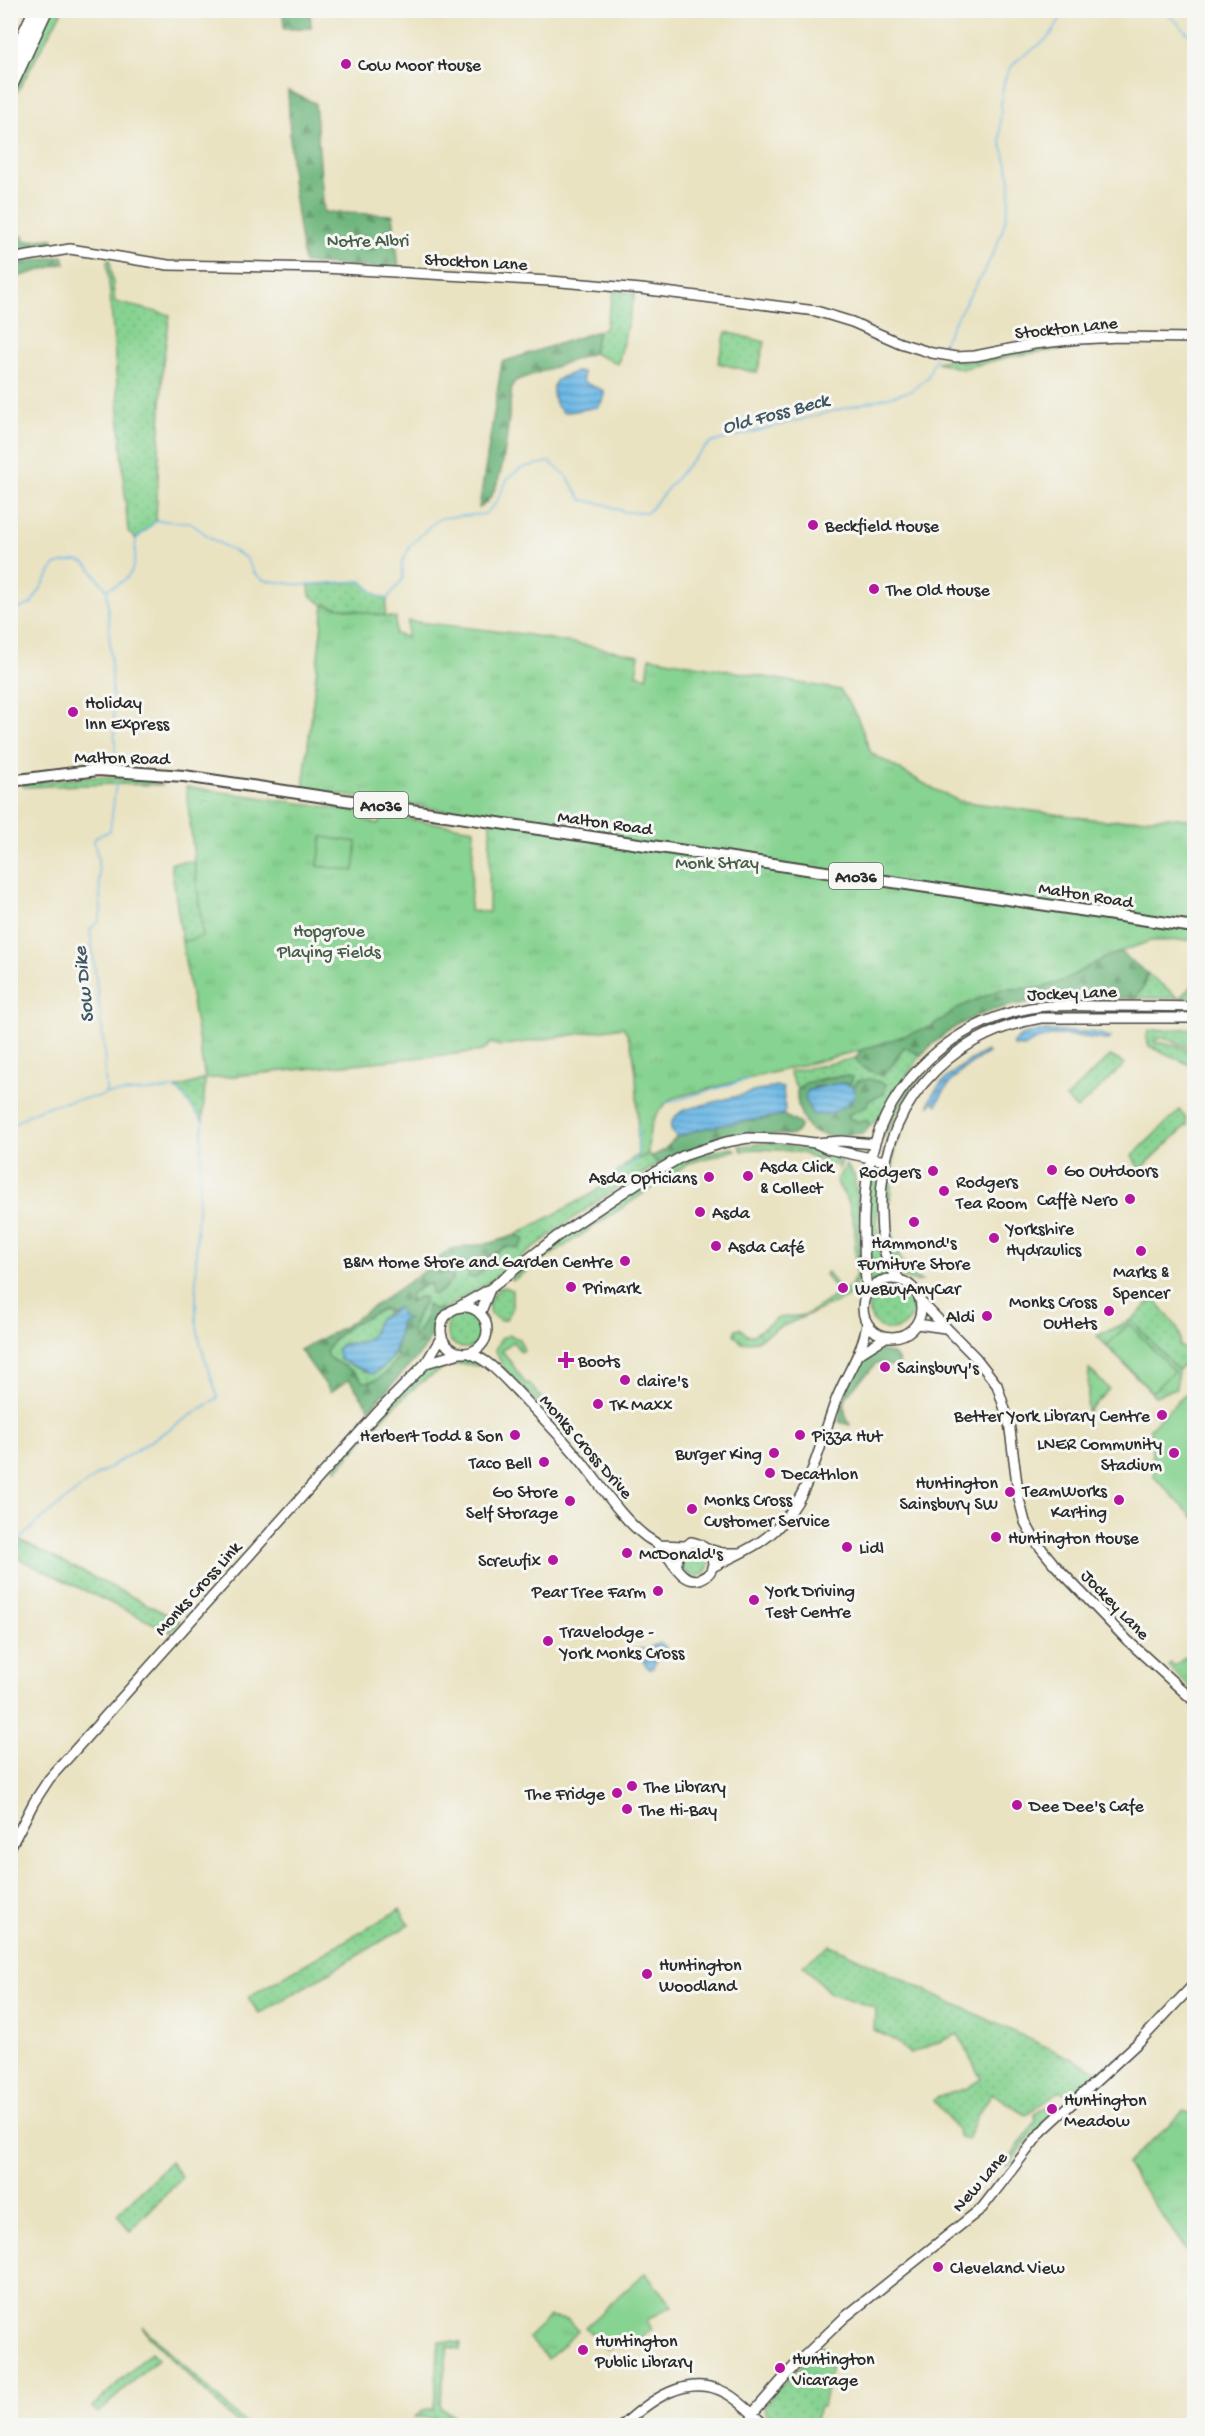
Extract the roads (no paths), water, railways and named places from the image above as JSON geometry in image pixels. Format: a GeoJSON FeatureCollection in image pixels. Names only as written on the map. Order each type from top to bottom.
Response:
{"type":"FeatureCollection","features":[{"type":"Feature","properties":{"kind":"highway"},"geometry":{"type":"LineString","coordinates":[[10,64],[35,10]]}},
{"type":"Feature","properties":{"kind":"highway"},"geometry":{"type":"LineString","coordinates":[[10,88],[46,10]]}},
{"type":"Feature","properties":{"kind":"main road","name":"Malton Road"},"geometry":{"type":"LineString","coordinates":[[12,777],[99,770],[184,776],[1194,927]]}},
{"type":"Feature","properties":{"kind":"street","name":"Stockton Lane"},"geometry":{"type":"LineString","coordinates":[[10,259],[70,249],[168,266],[324,268],[549,281],[641,290],[816,312],[852,322],[900,343],[937,354],[975,356],[1034,344],[1100,338],[1194,338]]}},
{"type":"Feature","properties":{"kind":"street","name":"Jockey Lane"},"geometry":{"type":"LineString","coordinates":[[867,1292],[865,1204],[874,1144],[884,1118],[900,1091],[920,1067],[957,1037],[992,1019],[1024,1010],[1055,1006],[1194,1006]]}},
{"type":"Feature","properties":{"kind":"street"},"geometry":{"type":"LineString","coordinates":[[1092,1006],[1124,1013],[1128,1018]]}},
{"type":"Feature","properties":{"kind":"street","name":"Jockey Lane"},"geometry":{"type":"LineString","coordinates":[[900,1280],[885,1258],[882,1240],[880,1199],[885,1161],[901,1117],[935,1070],[963,1046],[993,1031],[1023,1021],[1041,1018],[1194,1018]]}},
{"type":"Feature","properties":{"kind":"street"},"geometry":{"type":"LineString","coordinates":[[457,1308],[466,1307],[480,1314],[487,1328],[485,1340],[477,1350],[464,1353],[452,1350],[442,1336],[441,1327],[444,1318],[457,1308],[490,1289],[613,1198],[683,1156],[735,1140],[764,1139],[815,1143],[835,1140],[874,1144]]}},
{"type":"Feature","properties":{"kind":"street"},"geometry":{"type":"LineString","coordinates":[[815,1143],[828,1149],[885,1161]]}},
{"type":"Feature","properties":{"kind":"street"},"geometry":{"type":"LineString","coordinates":[[859,1354],[886,1337],[906,1334],[917,1324],[921,1313],[920,1301],[915,1290],[900,1280],[881,1281],[867,1292],[862,1311],[867,1324],[879,1335],[886,1337]]}},
{"type":"Feature","properties":{"kind":"street"},"geometry":{"type":"LineString","coordinates":[[480,1314],[490,1289]]}},
{"type":"Feature","properties":{"kind":"street","name":"Jockey Lane"},"geometry":{"type":"LineString","coordinates":[[920,1301],[987,1372],[1002,1396],[1009,1422],[1019,1499],[1031,1535],[1054,1564],[1127,1640],[1194,1701]]}},
{"type":"Feature","properties":{"kind":"street"},"geometry":{"type":"LineString","coordinates":[[712,1567],[760,1542],[778,1527],[800,1500],[836,1401],[859,1354],[867,1324]]}},
{"type":"Feature","properties":{"kind":"street"},"geometry":{"type":"LineString","coordinates":[[917,1324],[945,1328]]}},
{"type":"Feature","properties":{"kind":"street","name":"Monks Cross Link"},"geometry":{"type":"LineString","coordinates":[[10,1848],[49,1779],[363,1428],[426,1363],[442,1336]]}},
{"type":"Feature","properties":{"kind":"street","name":"Monks Cross Drive"},"geometry":{"type":"LineString","coordinates":[[485,1340],[493,1366]]}},
{"type":"Feature","properties":{"kind":"street","name":"Monks Cross Link"},"geometry":{"type":"LineString","coordinates":[[426,1363],[464,1353]]}},
{"type":"Feature","properties":{"kind":"street","name":"Monks Cross Drive"},"geometry":{"type":"LineString","coordinates":[[464,1353],[479,1356],[493,1366],[547,1421],[634,1527],[659,1545],[676,1567]]}},
{"type":"Feature","properties":{"kind":"street"},"geometry":{"type":"LineString","coordinates":[[708,1549],[712,1558],[712,1567],[708,1574],[693,1580],[681,1574],[676,1567],[679,1552],[691,1542],[722,1553],[740,1553]]}},
{"type":"Feature","properties":{"kind":"street"},"geometry":{"type":"LineString","coordinates":[[659,1545],[684,1546]]}},
{"type":"Feature","properties":{"kind":"street","name":"New Lane"},"geometry":{"type":"LineString","coordinates":[[752,2414],[797,2363],[845,2317],[982,2208],[1042,2131],[1142,2039],[1194,1984]]}},
{"type":"Feature","properties":{"kind":"street"},"geometry":{"type":"LineString","coordinates":[[622,2426],[659,2396],[686,2388],[709,2388],[723,2391],[766,2426]]}},
{"type":"Feature","properties":{"kind":"water"},"geometry":{"type":"Polygon","coordinates":[[[576,372],[583,372],[583,382],[604,391],[604,396],[599,407],[563,412],[557,406],[553,388],[557,380],[576,372]]]}},
{"type":"Feature","properties":{"kind":"water"},"geometry":{"type":"Polygon","coordinates":[[[1039,1031],[1092,1032],[1111,1037],[1108,1040],[1055,1035],[1024,1047],[1013,1046],[1013,1043],[1021,1036],[1039,1031]]]}},
{"type":"Feature","properties":{"kind":"water"},"geometry":{"type":"Polygon","coordinates":[[[987,1051],[988,1053],[965,1068],[951,1082],[937,1105],[933,1102],[929,1106],[931,1098],[943,1082],[961,1067],[987,1051]]]}},
{"type":"Feature","properties":{"kind":"water"},"geometry":{"type":"Polygon","coordinates":[[[840,1083],[850,1085],[855,1090],[849,1102],[832,1113],[812,1114],[805,1098],[808,1090],[840,1083]]]}},
{"type":"Feature","properties":{"kind":"water"},"geometry":{"type":"Polygon","coordinates":[[[776,1086],[783,1088],[785,1110],[783,1115],[704,1128],[677,1137],[671,1129],[676,1116],[684,1110],[776,1086]]]}},
{"type":"Feature","properties":{"kind":"water"},"geometry":{"type":"Polygon","coordinates":[[[398,1308],[401,1315],[407,1319],[401,1320],[394,1352],[387,1364],[373,1374],[340,1360],[337,1349],[341,1345],[365,1341],[372,1335],[378,1320],[398,1308]]]}},
{"type":"Feature","properties":{"kind":"water"},"geometry":{"type":"Polygon","coordinates":[[[659,1643],[665,1646],[667,1652],[656,1659],[653,1668],[648,1668],[636,1651],[659,1643]]]}},
{"type":"Feature","properties":{"kind":"waterway","name":"Old Foss Beck"},"geometry":{"type":"LineString","coordinates":[[940,350],[994,253],[1002,232],[1010,187],[1000,129],[1001,104],[1008,71],[1015,62],[1051,34],[1058,24],[1062,10]]}},
{"type":"Feature","properties":{"kind":"waterway","name":"Old Foss Beck"},"geometry":{"type":"LineString","coordinates":[[1162,10],[1194,40]]}},
{"type":"Feature","properties":{"kind":"waterway","name":"Old Foss Beck"},"geometry":{"type":"LineString","coordinates":[[10,612],[31,604],[55,565],[82,562],[91,569],[107,589],[117,585],[129,576],[132,570],[136,539],[156,521],[190,522],[210,538],[246,558],[254,573],[263,580],[301,585],[361,581],[379,597],[387,599],[403,579],[402,563],[410,546],[431,525],[441,518],[485,514],[496,503],[508,478],[522,468],[549,462],[566,475],[582,500],[604,504],[625,512],[648,512],[690,462],[710,443],[911,391],[927,378],[936,357]]}},
{"type":"Feature","properties":{"kind":"waterway","name":"Sow Dike"},"geometry":{"type":"LineString","coordinates":[[107,590],[116,763]]}},
{"type":"Feature","properties":{"kind":"waterway","name":"Sow Dike"},"geometry":{"type":"LineString","coordinates":[[10,1126],[44,1108],[102,1096],[106,1093],[104,1047],[90,929],[99,921],[101,912],[98,859],[94,841],[96,837],[110,831],[116,784]]}},
{"type":"Feature","properties":{"kind":"waterway"},"geometry":{"type":"LineString","coordinates":[[667,1103],[749,1079]]}},
{"type":"Feature","properties":{"kind":"waterway"},"geometry":{"type":"LineString","coordinates":[[17,1542],[40,1520],[96,1476],[218,1398],[200,1343],[196,1320],[196,1247],[203,1121],[175,1089],[104,1094]]}},
{"type":"Feature","properties":{"kind":"waterway"},"geometry":{"type":"LineString","coordinates":[[623,1171],[638,1157],[638,1124]]}},
{"type":"Feature","properties":{"kind":"place","name":"Cow Moor House"},"geometry":{"type":"Point","coordinates":[346,64]}},
{"type":"Feature","properties":{"kind":"place","name":"Beckfield House"},"geometry":{"type":"Point","coordinates":[813,525]}},
{"type":"Feature","properties":{"kind":"place","name":"The Old House"},"geometry":{"type":"Point","coordinates":[874,589]}},
{"type":"Feature","properties":{"kind":"place","name":"Holiday Inn Express"},"geometry":{"type":"Point","coordinates":[73,712]}},
{"type":"Feature","properties":{"kind":"place","name":"Go Outdoors"},"geometry":{"type":"Point","coordinates":[1052,1170]}},
{"type":"Feature","properties":{"kind":"place","name":"Rodgers"},"geometry":{"type":"Point","coordinates":[933,1171]}},
{"type":"Feature","properties":{"kind":"place","name":"Asda Click & Collect"},"geometry":{"type":"Point","coordinates":[748,1176]}},
{"type":"Feature","properties":{"kind":"place","name":"Asda Opticians"},"geometry":{"type":"Point","coordinates":[709,1177]}},
{"type":"Feature","properties":{"kind":"place","name":"Rodgers Tea Room"},"geometry":{"type":"Point","coordinates":[944,1191]}},
{"type":"Feature","properties":{"kind":"place","name":"Caffè Nero"},"geometry":{"type":"Point","coordinates":[1130,1199]}},
{"type":"Feature","properties":{"kind":"place","name":"Asda"},"geometry":{"type":"Point","coordinates":[700,1212]}},
{"type":"Feature","properties":{"kind":"place","name":"Hammond's Furniture Store"},"geometry":{"type":"Point","coordinates":[914,1222]}},
{"type":"Feature","properties":{"kind":"place","name":"Yorkshire Hydraulics"},"geometry":{"type":"Point","coordinates":[994,1238]}},
{"type":"Feature","properties":{"kind":"place","name":"Asda Café"},"geometry":{"type":"Point","coordinates":[716,1246]}},
{"type":"Feature","properties":{"kind":"place","name":"Marks & Spencer"},"geometry":{"type":"Point","coordinates":[1141,1251]}},
{"type":"Feature","properties":{"kind":"place","name":"B&M Home Store and Garden Centre"},"geometry":{"type":"Point","coordinates":[625,1261]}},
{"type":"Feature","properties":{"kind":"place","name":"Primark"},"geometry":{"type":"Point","coordinates":[571,1287]}},
{"type":"Feature","properties":{"kind":"place","name":"WeBuyAnyCar"},"geometry":{"type":"Point","coordinates":[843,1288]}},
{"type":"Feature","properties":{"kind":"place","name":"Monks Cross Outlets"},"geometry":{"type":"Point","coordinates":[1109,1311]}},
{"type":"Feature","properties":{"kind":"place","name":"Aldi"},"geometry":{"type":"Point","coordinates":[987,1316]}},
{"type":"Feature","properties":{"kind":"place","name":"Boots"},"geometry":{"type":"Point","coordinates":[566,1360]}},
{"type":"Feature","properties":{"kind":"place","name":"Sainsbury's"},"geometry":{"type":"Point","coordinates":[885,1367]}},
{"type":"Feature","properties":{"kind":"place","name":"claire's"},"geometry":{"type":"Point","coordinates":[625,1380]}},
{"type":"Feature","properties":{"kind":"place","name":"TK Maxx"},"geometry":{"type":"Point","coordinates":[598,1404]}},
{"type":"Feature","properties":{"kind":"place","name":"Better York Library Centre"},"geometry":{"type":"Point","coordinates":[1162,1415]}},
{"type":"Feature","properties":{"kind":"place","name":"Herbert Todd & Son"},"geometry":{"type":"Point","coordinates":[515,1435]}},
{"type":"Feature","properties":{"kind":"place","name":"Pizza Hut"},"geometry":{"type":"Point","coordinates":[800,1435]}},
{"type":"Feature","properties":{"kind":"place","name":"Burger King"},"geometry":{"type":"Point","coordinates":[774,1453]}},
{"type":"Feature","properties":{"kind":"place","name":"LNER Community Stadium"},"geometry":{"type":"Point","coordinates":[1174,1453]}},
{"type":"Feature","properties":{"kind":"place","name":"Taco Bell"},"geometry":{"type":"Point","coordinates":[544,1462]}},
{"type":"Feature","properties":{"kind":"place","name":"Decathlon"},"geometry":{"type":"Point","coordinates":[770,1473]}},
{"type":"Feature","properties":{"kind":"place","name":"Huntington Sainsbury SW"},"geometry":{"type":"Point","coordinates":[1010,1492]}},
{"type":"Feature","properties":{"kind":"place","name":"TeamWorks Karting"},"geometry":{"type":"Point","coordinates":[1119,1500]}},
{"type":"Feature","properties":{"kind":"place","name":"Go Store Self Storage"},"geometry":{"type":"Point","coordinates":[570,1501]}},
{"type":"Feature","properties":{"kind":"place","name":"Monks Cross Customer Service"},"geometry":{"type":"Point","coordinates":[692,1509]}},
{"type":"Feature","properties":{"kind":"place","name":"Huntington House"},"geometry":{"type":"Point","coordinates":[996,1537]}},
{"type":"Feature","properties":{"kind":"place","name":"Lidl"},"geometry":{"type":"Point","coordinates":[847,1547]}},
{"type":"Feature","properties":{"kind":"place","name":"McDonald's"},"geometry":{"type":"Point","coordinates":[627,1553]}},
{"type":"Feature","properties":{"kind":"place","name":"Screwfix"},"geometry":{"type":"Point","coordinates":[553,1560]}},
{"type":"Feature","properties":{"kind":"place","name":"Pear Tree Farm"},"geometry":{"type":"Point","coordinates":[658,1591]}},
{"type":"Feature","properties":{"kind":"place","name":"York Driving Test Centre"},"geometry":{"type":"Point","coordinates":[754,1600]}},
{"type":"Feature","properties":{"kind":"place","name":"Travelodge - York Monks Cross"},"geometry":{"type":"Point","coordinates":[548,1641]}},
{"type":"Feature","properties":{"kind":"place","name":"The Library"},"geometry":{"type":"Point","coordinates":[632,1786]}},
{"type":"Feature","properties":{"kind":"place","name":"The Fridge"},"geometry":{"type":"Point","coordinates":[617,1793]}},
{"type":"Feature","properties":{"kind":"place","name":"Dee Dee's Cafe"},"geometry":{"type":"Point","coordinates":[1017,1805]}},
{"type":"Feature","properties":{"kind":"place","name":"The Hi-Bay"},"geometry":{"type":"Point","coordinates":[627,1809]}},
{"type":"Feature","properties":{"kind":"place","name":"Huntington Woodland"},"geometry":{"type":"Point","coordinates":[647,1974]}},
{"type":"Feature","properties":{"kind":"place","name":"Huntington Meadow"},"geometry":{"type":"Point","coordinates":[1052,2109]}},
{"type":"Feature","properties":{"kind":"place","name":"Cleveland View"},"geometry":{"type":"Point","coordinates":[938,2267]}},
{"type":"Feature","properties":{"kind":"place","name":"Huntington Public Library"},"geometry":{"type":"Point","coordinates":[583,2350]}},
{"type":"Feature","properties":{"kind":"place","name":"Huntington Vicarage"},"geometry":{"type":"Point","coordinates":[780,2368]}},
{"type":"Feature","properties":{"kind":"park label","name":"Notre Albri"},"geometry":{"type":"Point","coordinates":[368,240]}},
{"type":"Feature","properties":{"kind":"park label","name":"Monk Stray"},"geometry":{"type":"Point","coordinates":[717,862]}},
{"type":"Feature","properties":{"kind":"park label","name":"Hopgrove Playing Fields"},"geometry":{"type":"Point","coordinates":[329,940]}}]}
